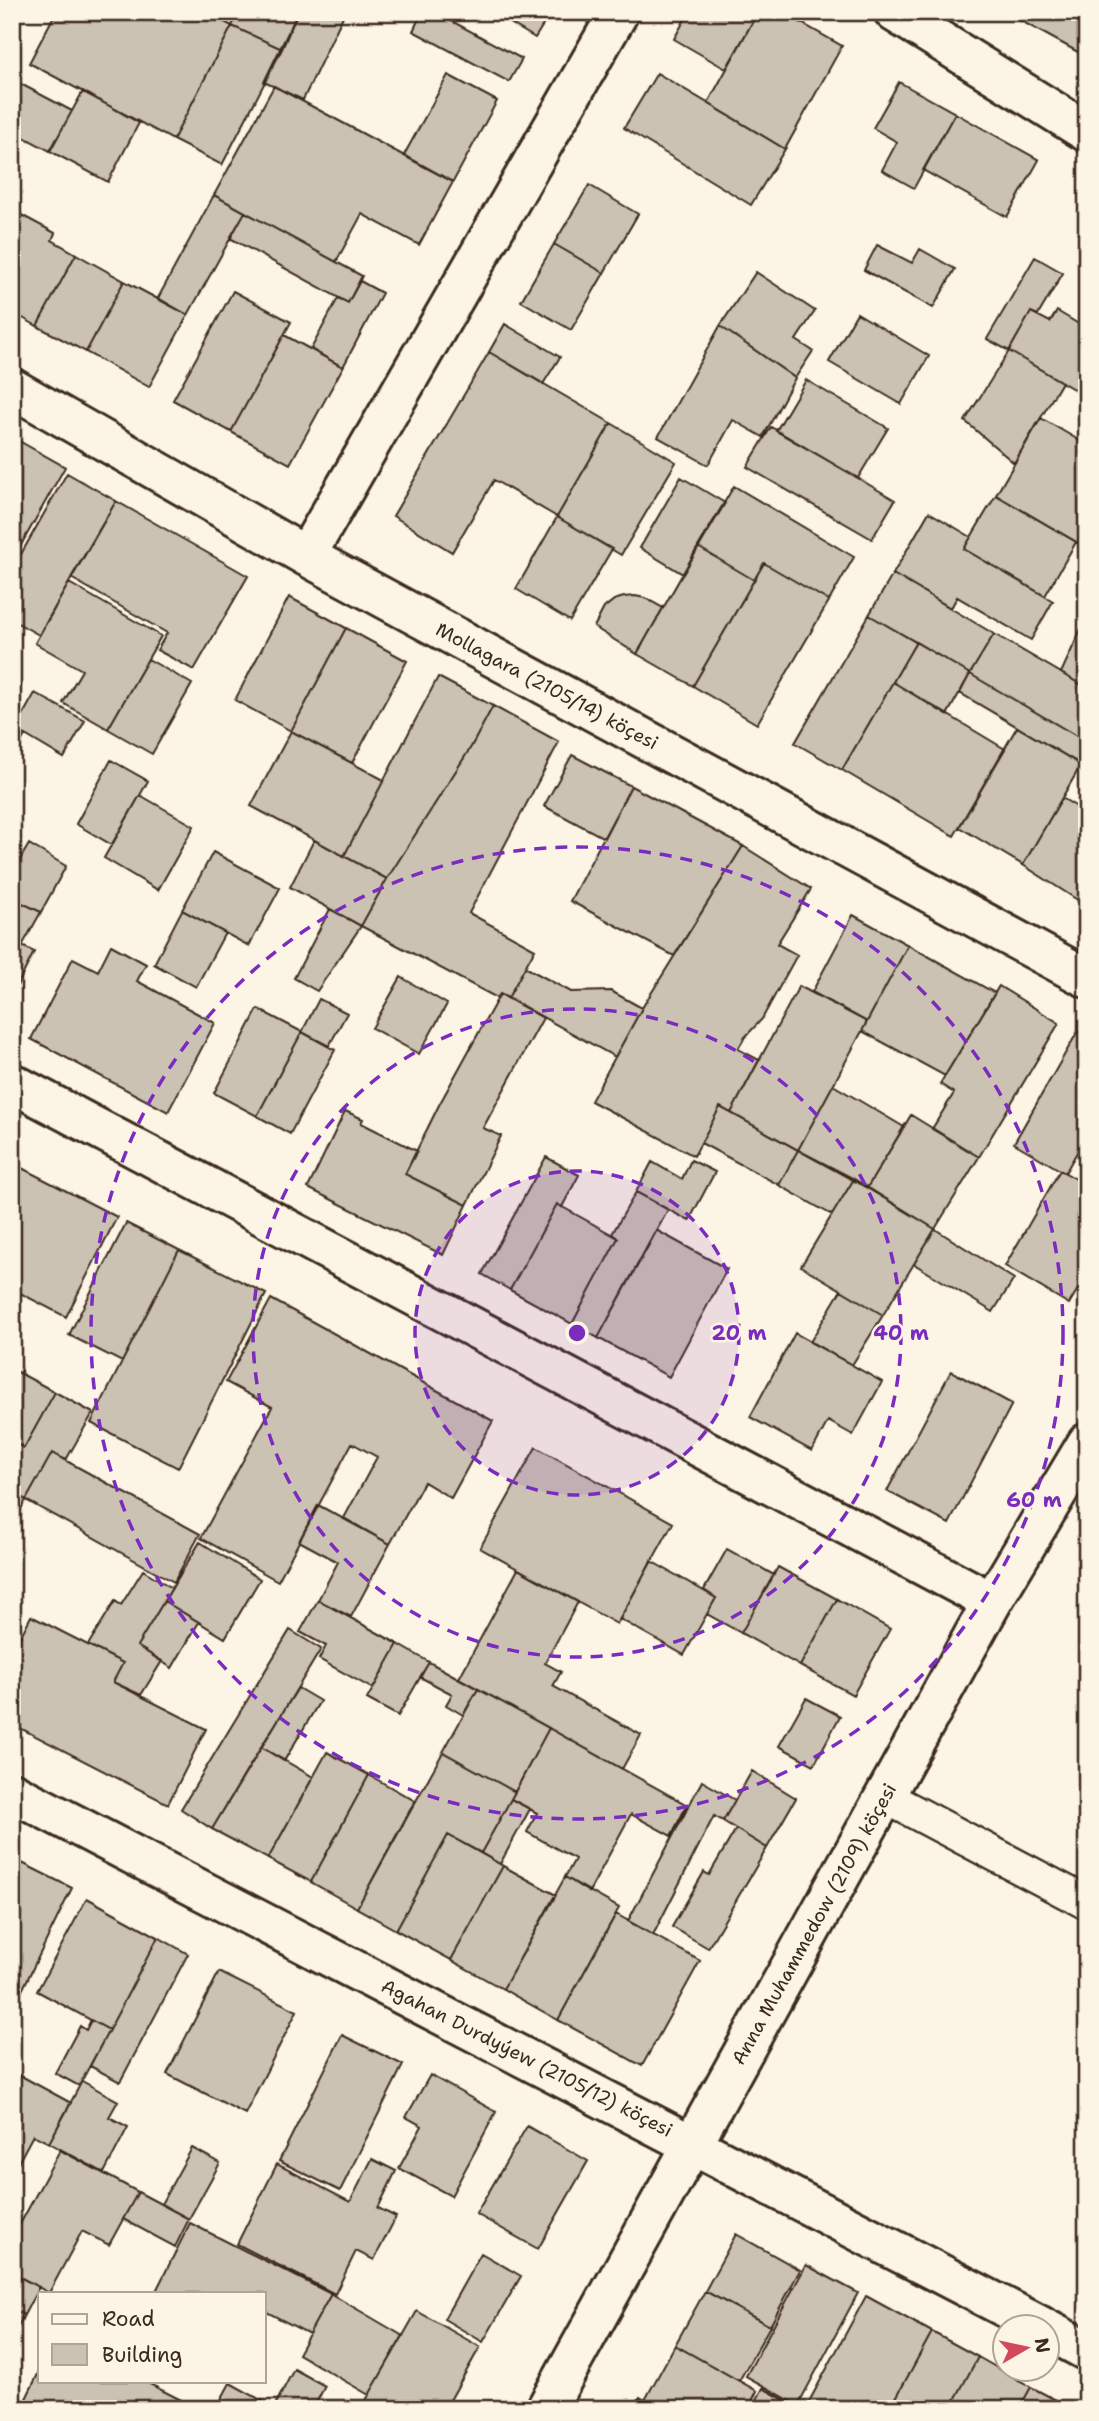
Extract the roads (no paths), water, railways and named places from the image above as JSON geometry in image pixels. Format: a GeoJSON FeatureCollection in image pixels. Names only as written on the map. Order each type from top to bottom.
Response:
{"type":"FeatureCollection","features":[{"type":"Feature","properties":{"kind":"street"},"geometry":{"type":"LineString","coordinates":[[306,556],[619,12]]}},
{"type":"Feature","properties":{"kind":"street"},"geometry":{"type":"LineString","coordinates":[[894,12],[1087,132]]}},
{"type":"Feature","properties":{"kind":"street","name":"Mollagara (2105/14) köçesi"},"geometry":{"type":"LineString","coordinates":[[12,388],[306,556],[1087,978]]}},
{"type":"Feature","properties":{"kind":"street"},"geometry":{"type":"LineString","coordinates":[[12,1083],[992,1602]]}},
{"type":"Feature","properties":{"kind":"street","name":"Anna Muhammedow (2109) köçesi"},"geometry":{"type":"LineString","coordinates":[[546,2409],[992,1602],[1087,1443]]}},
{"type":"Feature","properties":{"kind":"street","name":"Agahan Durdyýew (2105/12) köçesi"},"geometry":{"type":"LineString","coordinates":[[12,1792],[1014,2312]]}},
{"type":"Feature","properties":{"kind":"street"},"geometry":{"type":"LineString","coordinates":[[1060,2337],[1087,2351]]}},
{"type":"Feature","properties":{"kind":"lane"},"geometry":{"type":"LineString","coordinates":[[884,1796],[1087,1903]]}}]}
